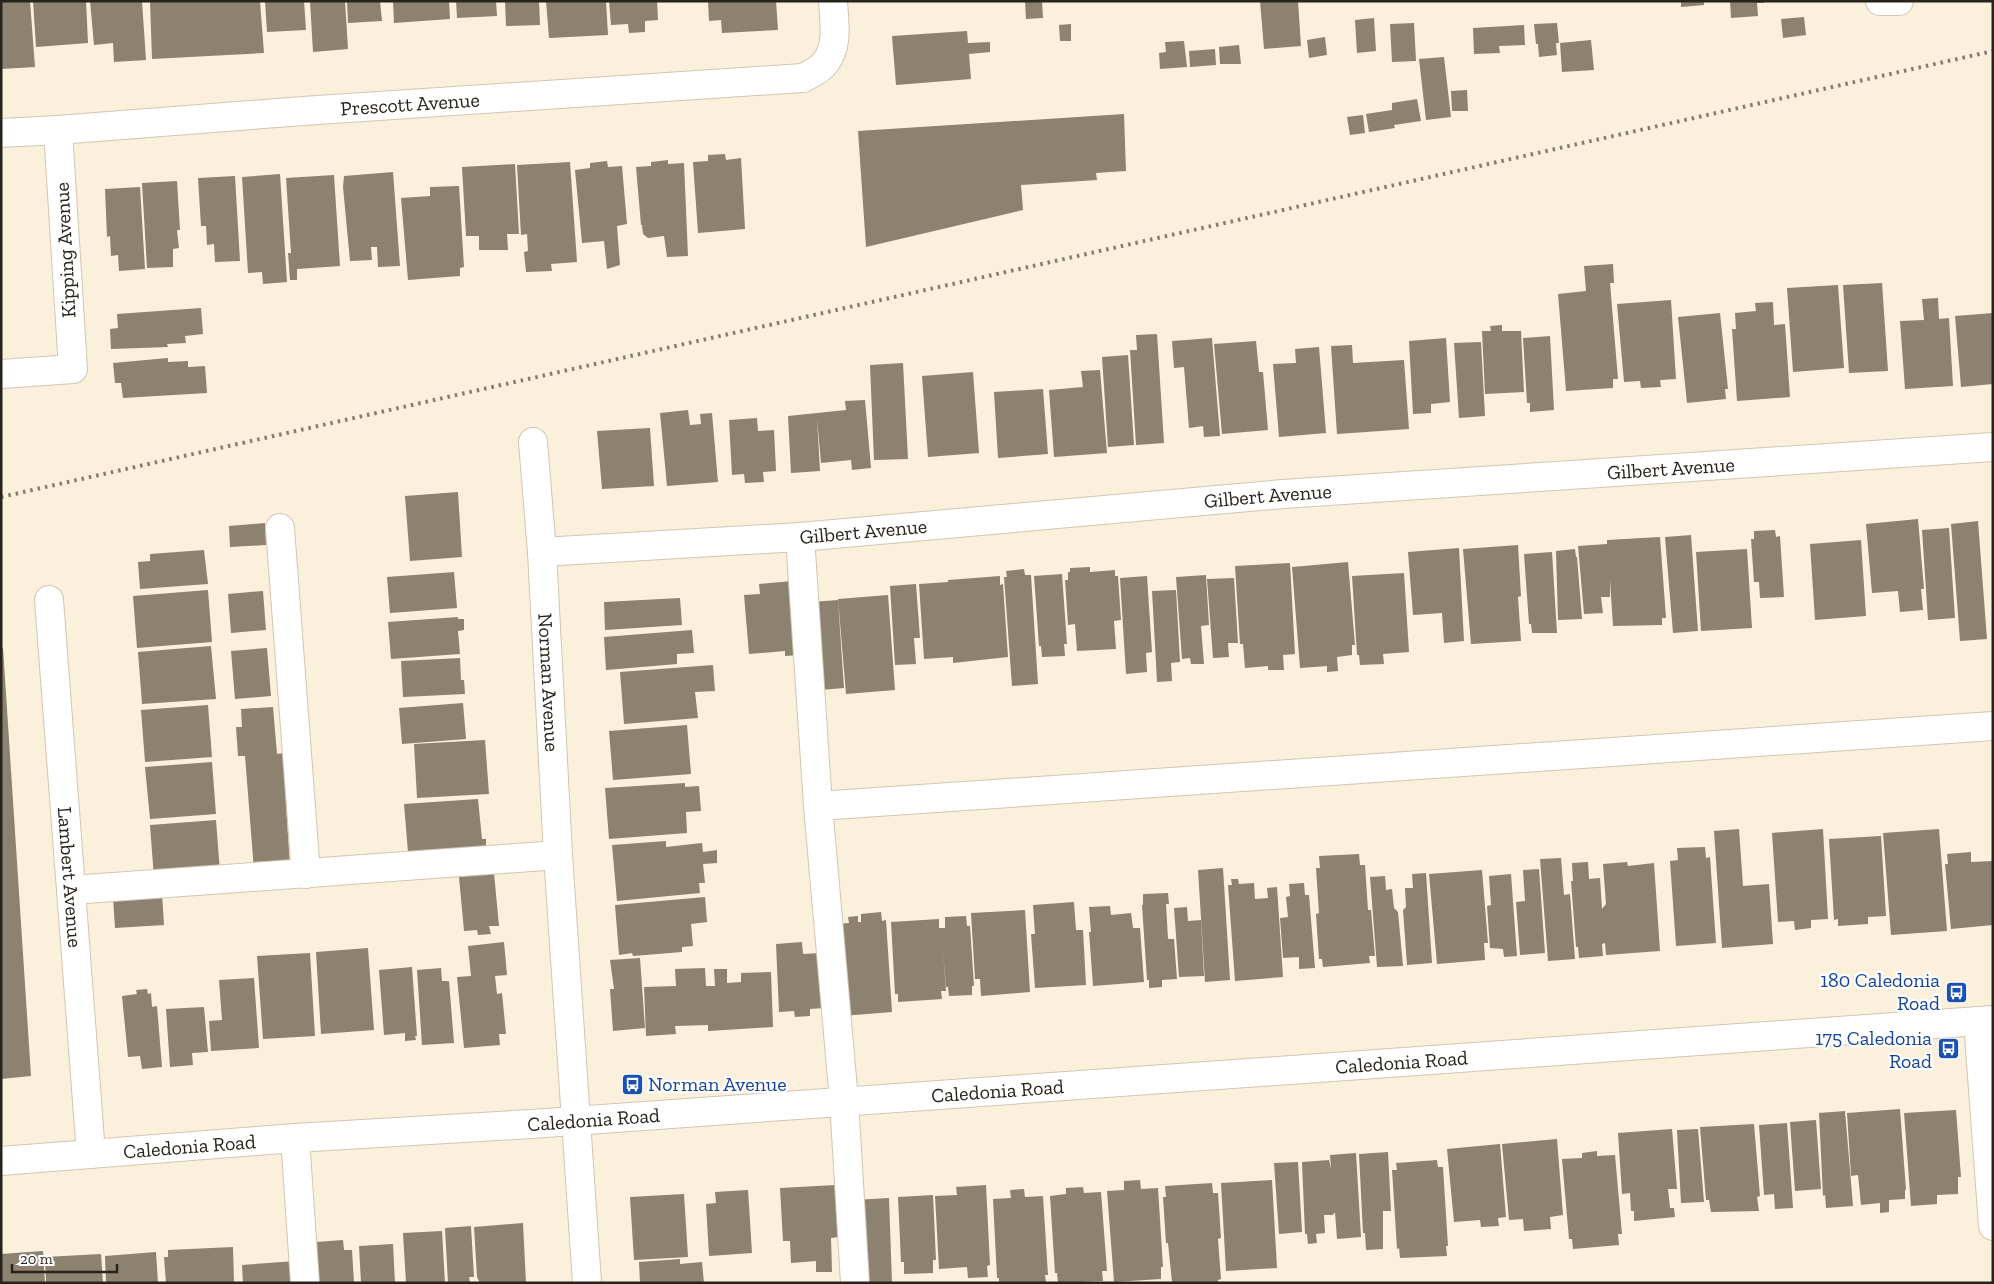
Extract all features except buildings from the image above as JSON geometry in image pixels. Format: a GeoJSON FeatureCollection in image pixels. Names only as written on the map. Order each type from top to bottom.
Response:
{"type":"FeatureCollection","features":[{"type":"Feature","properties":{"kind":"street","name":"Prescott Avenue"},"geometry":{"type":"LineString","coordinates":[[1,133],[802,78],[817,70],[826,62],[833,47],[835,32],[833,1]]}},
{"type":"Feature","properties":{"kind":"street"},"geometry":{"type":"LineString","coordinates":[[1880,1],[1899,1]]}},
{"type":"Feature","properties":{"kind":"street","name":"Kipping Avenue"},"geometry":{"type":"LineString","coordinates":[[1,374],[73,369],[58,130]]}},
{"type":"Feature","properties":{"kind":"street","name":"Norman Avenue"},"geometry":{"type":"LineString","coordinates":[[533,442],[542,552],[558,855],[587,1283]]}},
{"type":"Feature","properties":{"kind":"street","name":"Gilbert Avenue"},"geometry":{"type":"LineString","coordinates":[[542,552],[800,537],[1283,494],[1993,447]]}},
{"type":"Feature","properties":{"kind":"street"},"geometry":{"type":"LineString","coordinates":[[280,528],[306,874]]}},
{"type":"Feature","properties":{"kind":"street"},"geometry":{"type":"LineString","coordinates":[[800,537],[818,806],[844,1101],[855,1283]]}},
{"type":"Feature","properties":{"kind":"street","name":"Lambert Avenue"},"geometry":{"type":"LineString","coordinates":[[49,600],[91,1154]]}},
{"type":"Feature","properties":{"kind":"street"},"geometry":{"type":"LineString","coordinates":[[818,806],[1993,726]]}},
{"type":"Feature","properties":{"kind":"street"},"geometry":{"type":"LineString","coordinates":[[71,890],[558,855]]}},
{"type":"Feature","properties":{"kind":"street"},"geometry":{"type":"LineString","coordinates":[[1985,1021],[1993,1226]]}},
{"type":"Feature","properties":{"kind":"street","name":"Caledonia Road"},"geometry":{"type":"LineString","coordinates":[[1,1161],[295,1138],[1985,1021]]}},
{"type":"Feature","properties":{"kind":"street"},"geometry":{"type":"LineString","coordinates":[[295,1138],[304,1283]]}},
{"type":"Feature","properties":{"kind":"railway"},"geometry":{"type":"LineString","coordinates":[[1,497],[1993,51]]}},
{"type":"Feature","properties":{"kind":"place","name":"180 Caledonia Road"},"geometry":{"type":"Point","coordinates":[1956,992]}},
{"type":"Feature","properties":{"kind":"place","name":"175 Caledonia Road"},"geometry":{"type":"Point","coordinates":[1948,1049]}},
{"type":"Feature","properties":{"kind":"place","name":"Norman Avenue"},"geometry":{"type":"Point","coordinates":[632,1084]}}]}
